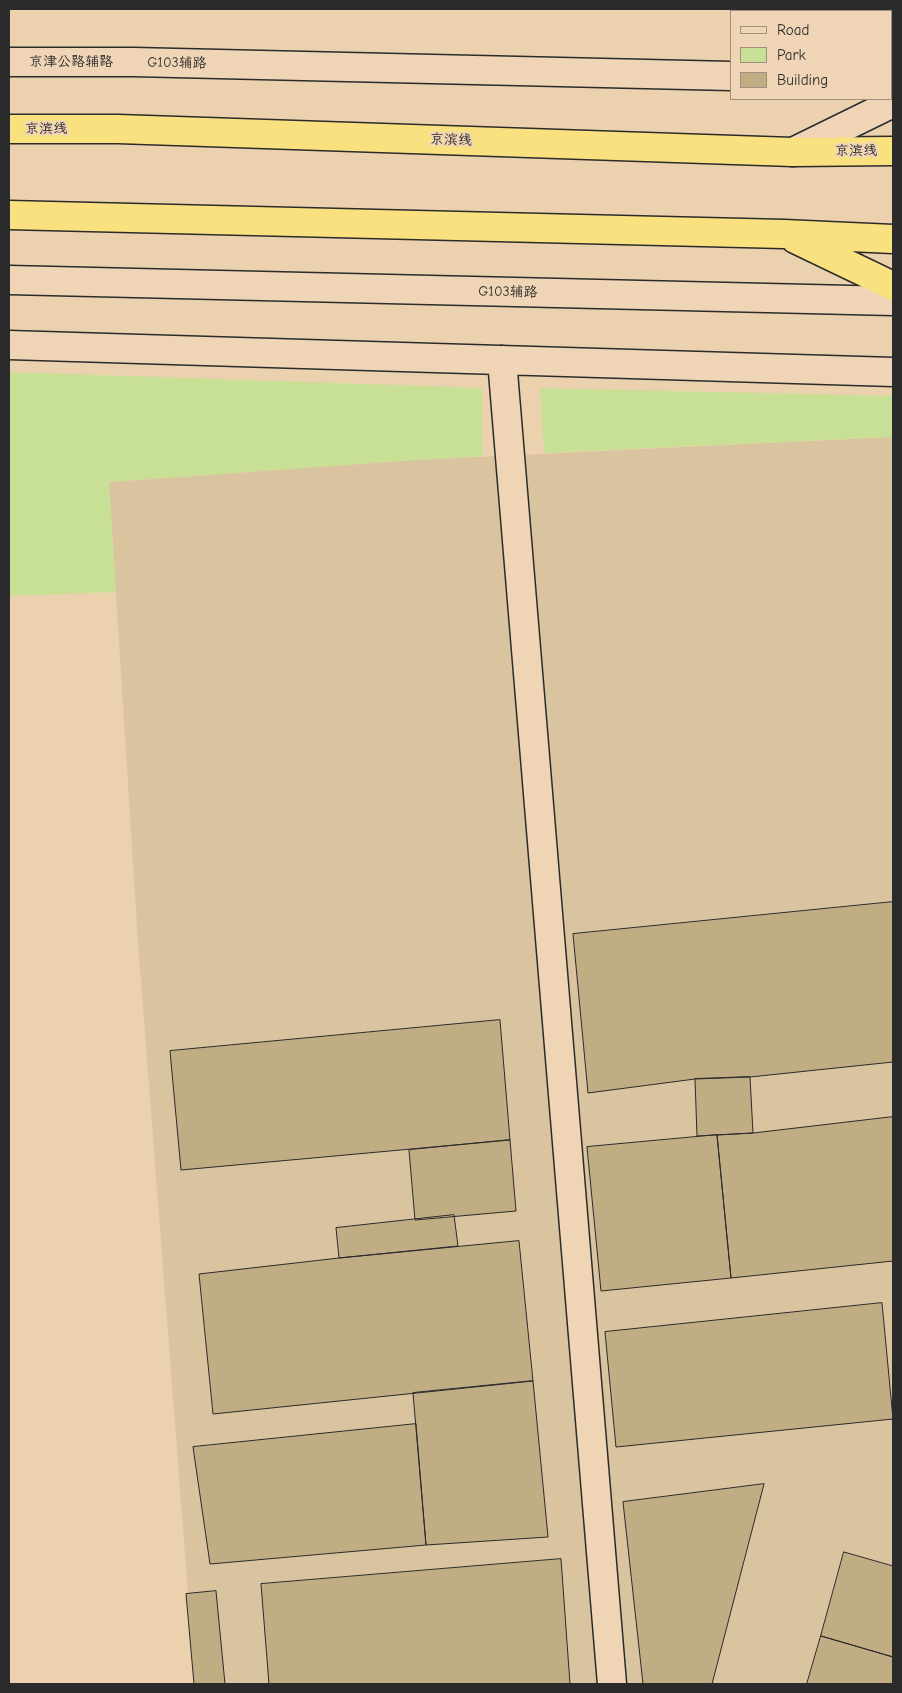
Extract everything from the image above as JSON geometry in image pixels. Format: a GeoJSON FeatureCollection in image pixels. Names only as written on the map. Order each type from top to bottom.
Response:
{"type":"FeatureCollection","features":[{"type":"Feature","properties":{"kind":"highway","name":"京滨线"},"geometry":{"type":"LineString","coordinates":[[9,129],[118,129],[793,152],[893,151]]}},
{"type":"Feature","properties":{"kind":"highway"},"geometry":{"type":"LineString","coordinates":[[9,215],[784,234],[893,239]]}},
{"type":"Feature","properties":{"kind":"highway"},"geometry":{"type":"LineString","coordinates":[[784,234],[893,286]]}},
{"type":"Feature","properties":{"kind":"street","name":"京津公路辅路"},"geometry":{"type":"LineString","coordinates":[[9,62],[133,62]]}},
{"type":"Feature","properties":{"kind":"street","name":"G103辅路"},"geometry":{"type":"LineString","coordinates":[[133,62],[730,76]]}},
{"type":"Feature","properties":{"kind":"street"},"geometry":{"type":"LineString","coordinates":[[793,152],[893,104]]}},
{"type":"Feature","properties":{"kind":"street","name":"G103辅路"},"geometry":{"type":"LineString","coordinates":[[9,280],[893,301]]}},
{"type":"Feature","properties":{"kind":"street"},"geometry":{"type":"LineString","coordinates":[[9,345],[893,372]]}},
{"type":"Feature","properties":{"kind":"street"},"geometry":{"type":"LineString","coordinates":[[502,360],[612,1684]]}},
{"type":"Feature","properties":{"kind":"shaded area"},"geometry":{"type":"Polygon","coordinates":[[[893,437],[893,1684],[195,1684],[138,942],[109,482],[416,460],[893,437]]]}},
{"type":"Feature","properties":{"kind":"green space"},"geometry":{"type":"Polygon","coordinates":[[[9,372],[482,388],[483,456],[109,482],[116,592],[9,596],[9,372]]]}},
{"type":"Feature","properties":{"kind":"green space"},"geometry":{"type":"Polygon","coordinates":[[[540,388],[893,396],[893,437],[544,453],[540,388]]]}},
{"type":"Feature","properties":{"kind":"building"},"geometry":{"type":"Polygon","coordinates":[[[893,902],[893,1062],[750,1077],[695,1079],[588,1093],[573,934],[893,902]]]}},
{"type":"Feature","properties":{"kind":"building"},"geometry":{"type":"Polygon","coordinates":[[[500,1020],[510,1140],[181,1170],[170,1051],[500,1020]]]}},
{"type":"Feature","properties":{"kind":"building"},"geometry":{"type":"Polygon","coordinates":[[[750,1077],[753,1133],[697,1136],[695,1079],[750,1077]]]}},
{"type":"Feature","properties":{"kind":"building"},"geometry":{"type":"Polygon","coordinates":[[[893,1117],[893,1261],[731,1278],[717,1135],[753,1133],[893,1117]]]}},
{"type":"Feature","properties":{"kind":"building"},"geometry":{"type":"Polygon","coordinates":[[[717,1135],[731,1278],[601,1291],[587,1147],[717,1135]]]}},
{"type":"Feature","properties":{"kind":"building"},"geometry":{"type":"Polygon","coordinates":[[[510,1140],[516,1211],[415,1220],[409,1150],[510,1140]]]}},
{"type":"Feature","properties":{"kind":"building"},"geometry":{"type":"Polygon","coordinates":[[[454,1215],[458,1246],[339,1258],[336,1228],[454,1215]]]}},
{"type":"Feature","properties":{"kind":"building"},"geometry":{"type":"Polygon","coordinates":[[[519,1241],[533,1381],[213,1414],[199,1274],[339,1258],[519,1241]]]}},
{"type":"Feature","properties":{"kind":"building"},"geometry":{"type":"Polygon","coordinates":[[[882,1303],[893,1419],[616,1447],[605,1332],[882,1303]]]}},
{"type":"Feature","properties":{"kind":"building"},"geometry":{"type":"Polygon","coordinates":[[[533,1381],[548,1537],[426,1545],[413,1393],[533,1381]]]}},
{"type":"Feature","properties":{"kind":"building"},"geometry":{"type":"Polygon","coordinates":[[[416,1424],[426,1545],[210,1564],[193,1447],[416,1424]]]}},
{"type":"Feature","properties":{"kind":"building"},"geometry":{"type":"Polygon","coordinates":[[[764,1484],[712,1684],[643,1684],[623,1502],[764,1484]]]}},
{"type":"Feature","properties":{"kind":"building"},"geometry":{"type":"Polygon","coordinates":[[[844,1552],[893,1566],[893,1657],[821,1636],[844,1552]]]}},
{"type":"Feature","properties":{"kind":"building"},"geometry":{"type":"Polygon","coordinates":[[[561,1559],[570,1684],[269,1684],[261,1584],[561,1559]]]}},
{"type":"Feature","properties":{"kind":"building"},"geometry":{"type":"Polygon","coordinates":[[[216,1591],[225,1684],[194,1684],[186,1594],[216,1591]]]}},
{"type":"Feature","properties":{"kind":"building"},"geometry":{"type":"Polygon","coordinates":[[[821,1636],[893,1657],[893,1684],[807,1684],[821,1636]]]}}]}
